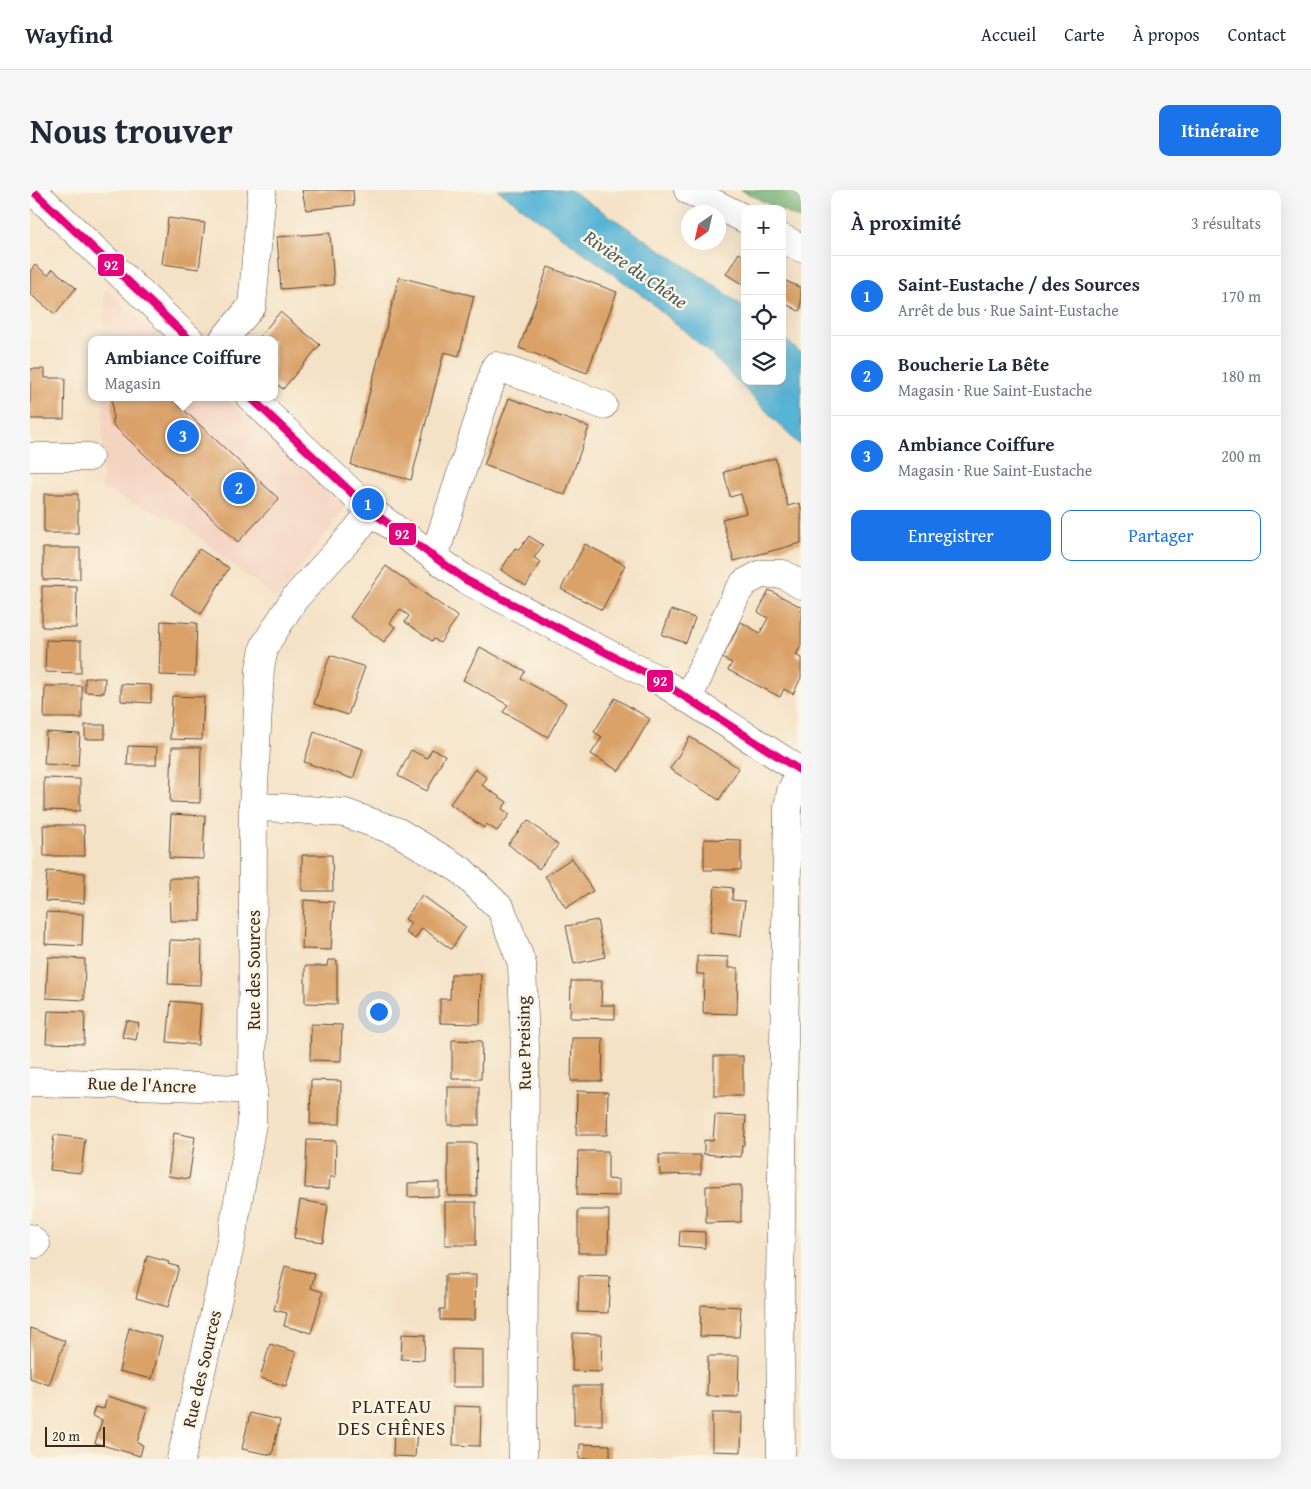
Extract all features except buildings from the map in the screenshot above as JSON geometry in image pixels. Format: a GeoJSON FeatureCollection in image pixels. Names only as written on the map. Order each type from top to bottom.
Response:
{"type":"FeatureCollection","features":[{"type":"Feature","properties":{"kind":"street"},"geometry":{"type":"LineString","coordinates":[[32,190],[186,336]]}},
{"type":"Feature","properties":{"kind":"street"},"geometry":{"type":"LineString","coordinates":[[227,336],[252,306],[262,190]]}},
{"type":"Feature","properties":{"kind":"street"},"geometry":{"type":"LineString","coordinates":[[688,190],[741,217]]}},
{"type":"Feature","properties":{"kind":"street"},"geometry":{"type":"LineString","coordinates":[[786,240],[801,248]]}},
{"type":"Feature","properties":{"kind":"street"},"geometry":{"type":"LineString","coordinates":[[434,557],[496,366],[603,405]]}},
{"type":"Feature","properties":{"kind":"street"},"geometry":{"type":"LineString","coordinates":[[254,401],[372,511],[466,580],[657,679],[801,771],[791,791],[788,807],[790,1286],[781,1459]]}},
{"type":"Feature","properties":{"kind":"street"},"geometry":{"type":"LineString","coordinates":[[30,457],[89,457]]}},
{"type":"Feature","properties":{"kind":"street","name":"Rue des Sources"},"geometry":{"type":"LineString","coordinates":[[181,1459],[230,1246],[252,1124],[254,1090],[253,807],[260,668],[265,645],[295,598],[372,511]]}},
{"type":"Feature","properties":{"kind":"street"},"geometry":{"type":"LineString","coordinates":[[688,699],[737,593],[744,583],[761,574],[783,574],[801,584]]}},
{"type":"Feature","properties":{"kind":"street","name":"Rue Preising"},"geometry":{"type":"LineString","coordinates":[[253,807],[345,813],[398,832],[461,870],[501,909],[522,964],[525,1047],[523,1459]]}},
{"type":"Feature","properties":{"kind":"street","name":"Rue de l'Ancre"},"geometry":{"type":"LineString","coordinates":[[30,1082],[254,1090]]}},
{"type":"Feature","properties":{"kind":"shaded area"},"geometry":{"type":"Polygon","coordinates":[[[105,289],[157,336],[104,336],[105,289]]]}},
{"type":"Feature","properties":{"kind":"shaded area"},"geometry":{"type":"Polygon","coordinates":[[[103,401],[228,401],[345,507],[277,600],[183,524],[102,489],[103,401]]]}},
{"type":"Feature","properties":{"kind":"green space"},"geometry":{"type":"Polygon","coordinates":[[[741,190],[801,190],[801,220],[786,213],[786,205],[770,205],[741,190]]]}},
{"type":"Feature","properties":{"kind":"water","name":"Rivière du Chêne"},"geometry":{"type":"Polygon","coordinates":[[[498,190],[570,190],[711,283],[741,305],[741,385],[711,354],[646,298],[498,190]]]}},
{"type":"Feature","properties":{"kind":"water","name":"Rivière du Chêne"},"geometry":{"type":"Polygon","coordinates":[[[786,340],[801,353],[801,447],[741,385],[786,385],[786,340]]]}},
{"type":"Feature","properties":{"kind":"transit line","name":"92"},"geometry":{"type":"LineString","coordinates":[[32,190],[186,336]]}},
{"type":"Feature","properties":{"kind":"transit line","name":"92"},"geometry":{"type":"LineString","coordinates":[[254,401],[371,511],[466,580],[657,679],[801,771]]}},
{"type":"Feature","properties":{"kind":"place","name":"Ambiance Coiffure"},"geometry":{"type":"Point","coordinates":[183,436]}},
{"type":"Feature","properties":{"kind":"place","name":"Boucherie La Bête"},"geometry":{"type":"Point","coordinates":[239,488]}},
{"type":"Feature","properties":{"kind":"place","name":"Saint-Eustache / des Sources"},"geometry":{"type":"Point","coordinates":[368,504]}},
{"type":"Feature","properties":{"kind":"district","name":"PLATEAU DES CHÊNES"},"geometry":{"type":"Point","coordinates":[392,1417]}}]}
